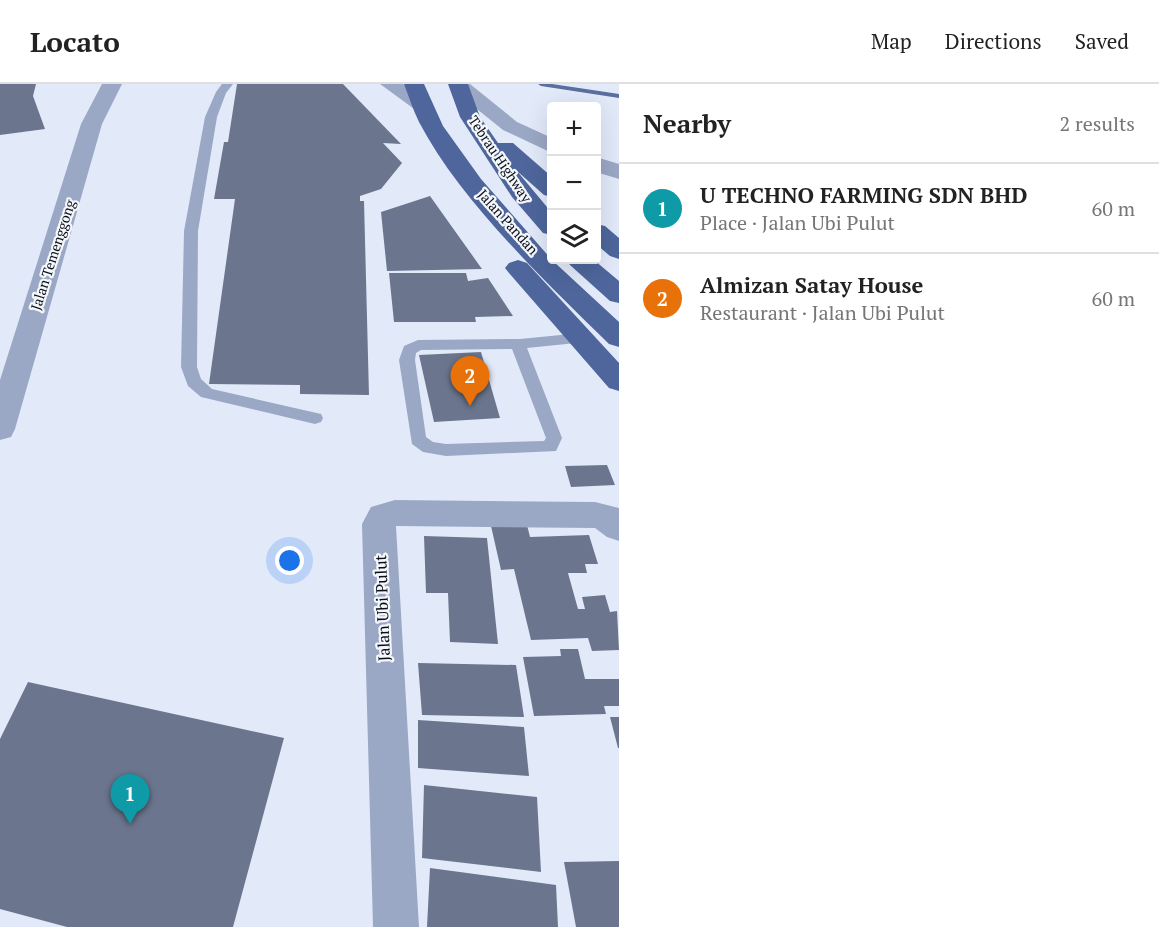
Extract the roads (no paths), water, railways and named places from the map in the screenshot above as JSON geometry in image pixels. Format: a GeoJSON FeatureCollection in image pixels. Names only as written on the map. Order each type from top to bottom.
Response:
{"type":"FeatureCollection","features":[{"type":"Feature","properties":{"kind":"highway"},"geometry":{"type":"LineString","coordinates":[[414,84],[446,166],[476,212],[518,268],[619,381]]}},
{"type":"Feature","properties":{"kind":"highway","name":"Tebrau Highway"},"geometry":{"type":"LineString","coordinates":[[459,85],[470,117],[520,192],[547,222]]}},
{"type":"Feature","properties":{"kind":"highway","name":"Jalan Pandan"},"geometry":{"type":"LineString","coordinates":[[427,115],[484,198],[562,282],[619,338]]}},
{"type":"Feature","properties":{"kind":"highway"},"geometry":{"type":"LineString","coordinates":[[470,117],[547,186]]}},
{"type":"Feature","properties":{"kind":"highway"},"geometry":{"type":"LineString","coordinates":[[601,235],[619,251]]}},
{"type":"Feature","properties":{"kind":"highway"},"geometry":{"type":"LineString","coordinates":[[584,264],[619,295]]}},
{"type":"Feature","properties":{"kind":"street","name":"Jalan Temenggong"},"geometry":{"type":"LineString","coordinates":[[0,429],[73,191],[84,145],[98,104],[112,84]]}},
{"type":"Feature","properties":{"kind":"street"},"geometry":{"type":"LineString","coordinates":[[390,84],[427,115]]}},
{"type":"Feature","properties":{"kind":"street"},"geometry":{"type":"LineString","coordinates":[[459,85],[510,126],[547,144]]}},
{"type":"Feature","properties":{"kind":"street"},"geometry":{"type":"LineString","coordinates":[[601,165],[619,172]]}},
{"type":"Feature","properties":{"kind":"street"},"geometry":{"type":"LineString","coordinates":[[601,182],[619,179]]}},
{"type":"Feature","properties":{"kind":"street","name":"Jalan Ubi Pulut"},"geometry":{"type":"LineString","coordinates":[[396,927],[379,525],[383,516],[395,513],[595,515],[614,523]]}},
{"type":"Feature","properties":{"kind":"lane"},"geometry":{"type":"LineString","coordinates":[[228,84],[221,92],[211,117],[191,231],[189,367],[194,382],[207,393],[315,418]]}},
{"type":"Feature","properties":{"kind":"lane"},"geometry":{"type":"LineString","coordinates":[[518,344],[554,438],[550,447],[446,450],[429,448],[418,440],[407,360],[409,350],[418,345],[518,344],[539,345],[581,338]]}},
{"type":"Feature","properties":{"kind":"waterway"},"geometry":{"type":"LineString","coordinates":[[541,84],[619,96]]}},
{"type":"Feature","properties":{"kind":"place","name":"Almizan Satay House"},"geometry":{"type":"Point","coordinates":[470,406]}},
{"type":"Feature","properties":{"kind":"place","name":"U TECHNO FARMING SDN BHD"},"geometry":{"type":"Point","coordinates":[130,824]}}]}
